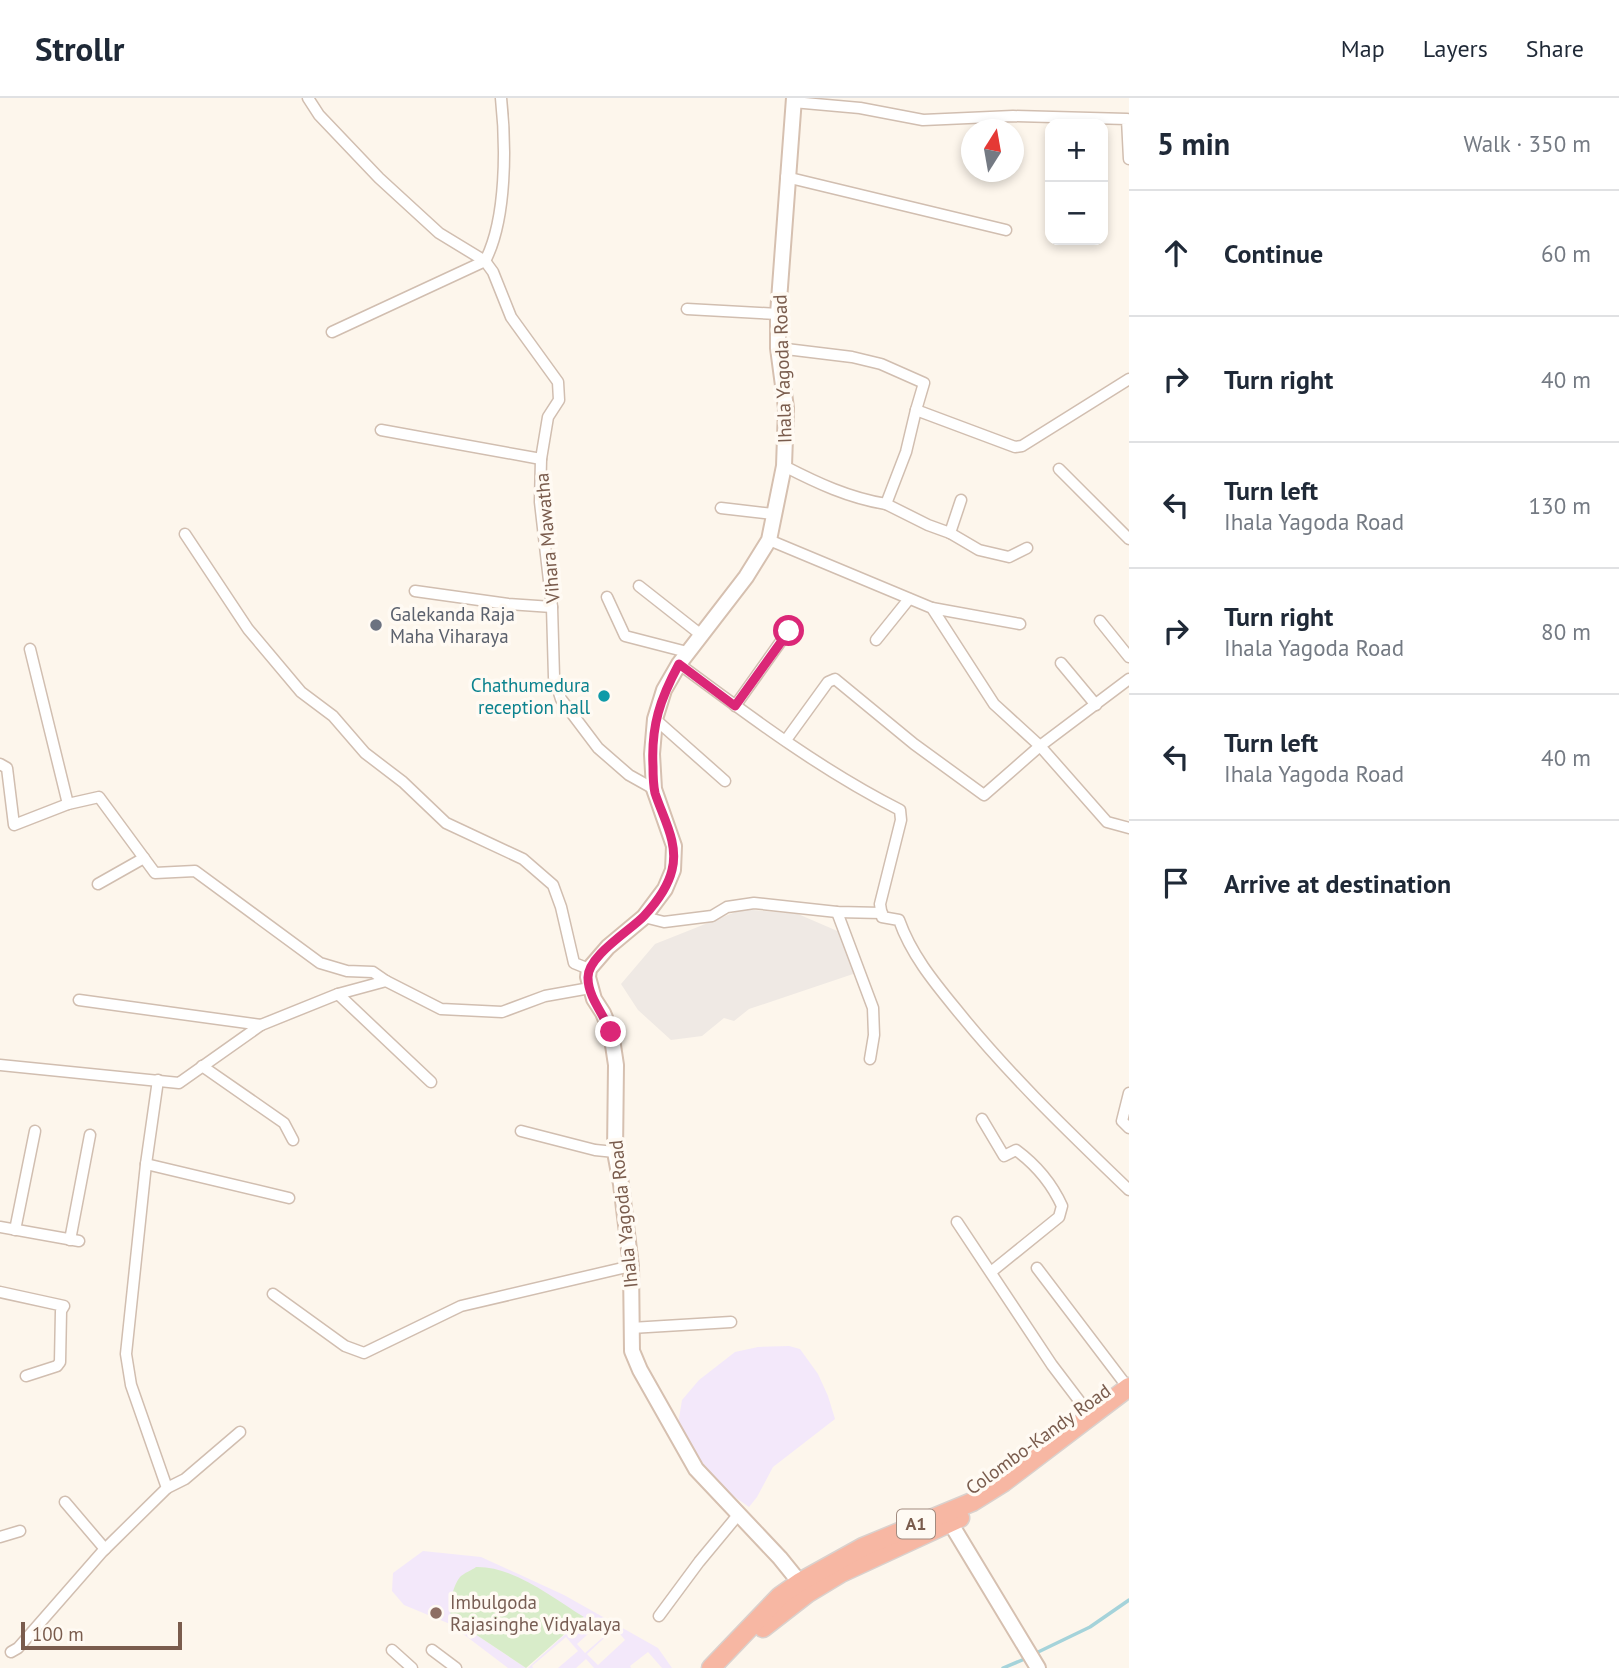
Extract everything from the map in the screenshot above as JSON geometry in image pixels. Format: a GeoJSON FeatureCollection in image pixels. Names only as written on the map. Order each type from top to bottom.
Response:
{"type":"FeatureCollection","features":[{"type":"Feature","properties":{"kind":"highway","name":"Colombo-Kandy Road"},"geometry":{"type":"LineString","coordinates":[[948,1518],[1004,1482],[1090,1415],[1129,1391]]}},
{"type":"Feature","properties":{"kind":"highway","name":"Colombo-Kandy Road"},"geometry":{"type":"LineString","coordinates":[[726,1668],[804,1587],[845,1555],[948,1518],[1005,1492],[1129,1391]]}},
{"type":"Feature","properties":{"kind":"highway","name":"Colombo-Kandy Road"},"geometry":{"type":"LineString","coordinates":[[711,1668],[780,1596],[804,1587]]}},
{"type":"Feature","properties":{"kind":"street"},"geometry":{"type":"LineString","coordinates":[[308,98],[319,115],[379,178],[439,233],[485,261]]}},
{"type":"Feature","properties":{"kind":"street"},"geometry":{"type":"LineString","coordinates":[[332,332],[485,261],[494,244],[505,166],[501,98]]}},
{"type":"Feature","properties":{"kind":"street"},"geometry":{"type":"LineString","coordinates":[[794,100],[860,108],[923,120],[1013,116],[1127,119],[1129,159]]}},
{"type":"Feature","properties":{"kind":"street","name":"Ihala Yagoda Road"},"geometry":{"type":"LineString","coordinates":[[794,100],[786,177],[778,314],[778,348],[786,408],[784,466],[769,540],[746,577],[683,658],[664,690],[655,719],[652,754],[654,789],[674,846],[673,870],[665,888],[644,917],[608,947],[590,969],[588,977],[590,988],[611,1032],[616,1065],[615,1152],[632,1266],[632,1351],[665,1417],[696,1469],[804,1587]]}},
{"type":"Feature","properties":{"kind":"street"},"geometry":{"type":"LineString","coordinates":[[786,177],[1006,230]]}},
{"type":"Feature","properties":{"kind":"street","name":"Vihara Mawatha"},"geometry":{"type":"LineString","coordinates":[[485,261],[493,272],[512,317],[558,382],[559,400],[548,417],[541,459],[540,502],[552,607],[554,677],[561,699],[598,748],[629,775],[654,789]]}},
{"type":"Feature","properties":{"kind":"street"},"geometry":{"type":"LineString","coordinates":[[687,309],[778,314]]}},
{"type":"Feature","properties":{"kind":"street"},"geometry":{"type":"LineString","coordinates":[[778,348],[872,361],[924,383],[906,452],[886,504]]}},
{"type":"Feature","properties":{"kind":"street"},"geometry":{"type":"LineString","coordinates":[[916,410],[1015,447],[1022,446],[1129,379]]}},
{"type":"Feature","properties":{"kind":"street"},"geometry":{"type":"LineString","coordinates":[[381,430],[541,459]]}},
{"type":"Feature","properties":{"kind":"street"},"geometry":{"type":"LineString","coordinates":[[784,466],[822,486],[862,500],[886,504],[928,526],[950,533],[979,550],[1009,557],[1027,548]]}},
{"type":"Feature","properties":{"kind":"street"},"geometry":{"type":"LineString","coordinates":[[1059,469],[1129,539]]}},
{"type":"Feature","properties":{"kind":"street"},"geometry":{"type":"LineString","coordinates":[[950,533],[961,500]]}},
{"type":"Feature","properties":{"kind":"street"},"geometry":{"type":"LineString","coordinates":[[721,508],[773,514]]}},
{"type":"Feature","properties":{"kind":"street"},"geometry":{"type":"LineString","coordinates":[[185,534],[248,629],[301,692],[333,716],[365,753],[403,782],[446,822],[523,859],[553,885],[561,906],[574,963],[590,969]]}},
{"type":"Feature","properties":{"kind":"street"},"geometry":{"type":"LineString","coordinates":[[769,540],[932,608],[1020,624]]}},
{"type":"Feature","properties":{"kind":"street"},"geometry":{"type":"LineString","coordinates":[[639,586],[700,635]]}},
{"type":"Feature","properties":{"kind":"street"},"geometry":{"type":"LineString","coordinates":[[415,591],[508,604],[552,607]]}},
{"type":"Feature","properties":{"kind":"street"},"geometry":{"type":"LineString","coordinates":[[607,597],[625,636],[683,658],[735,706],[857,788],[900,810],[901,820],[880,904],[883,917],[899,920],[926,972],[982,1041],[1028,1092],[1129,1191]]}},
{"type":"Feature","properties":{"kind":"street"},"geometry":{"type":"LineString","coordinates":[[876,639],[909,598]]}},
{"type":"Feature","properties":{"kind":"street"},"geometry":{"type":"LineString","coordinates":[[932,608],[994,704],[1040,746],[1107,822],[1129,828]]}},
{"type":"Feature","properties":{"kind":"street"},"geometry":{"type":"LineString","coordinates":[[1100,621],[1129,657]]}},
{"type":"Feature","properties":{"kind":"street"},"geometry":{"type":"LineString","coordinates":[[735,706],[789,631]]}},
{"type":"Feature","properties":{"kind":"street"},"geometry":{"type":"LineString","coordinates":[[30,649],[68,804]]}},
{"type":"Feature","properties":{"kind":"street"},"geometry":{"type":"LineString","coordinates":[[1061,663],[1096,705]]}},
{"type":"Feature","properties":{"kind":"street"},"geometry":{"type":"LineString","coordinates":[[786,740],[828,682],[835,679],[914,744],[984,795],[1040,746],[1129,679]]}},
{"type":"Feature","properties":{"kind":"street"},"geometry":{"type":"LineString","coordinates":[[655,719],[725,781]]}},
{"type":"Feature","properties":{"kind":"street"},"geometry":{"type":"LineString","coordinates":[[0,764],[7,768],[13,825],[68,804],[99,797],[155,873],[195,871],[320,963],[347,971],[373,972],[442,1009],[502,1012],[545,996],[590,988]]}},
{"type":"Feature","properties":{"kind":"street"},"geometry":{"type":"LineString","coordinates":[[98,884],[144,858]]}},
{"type":"Feature","properties":{"kind":"street"},"geometry":{"type":"LineString","coordinates":[[644,917],[664,922],[712,916],[727,907],[754,903],[837,912],[882,913]]}},
{"type":"Feature","properties":{"kind":"street"},"geometry":{"type":"LineString","coordinates":[[837,912],[873,1007],[874,1035],[870,1059]]}},
{"type":"Feature","properties":{"kind":"street"},"geometry":{"type":"LineString","coordinates":[[0,1065],[179,1083],[261,1024],[338,994],[386,981]]}},
{"type":"Feature","properties":{"kind":"street"},"geometry":{"type":"LineString","coordinates":[[338,994],[431,1082]]}},
{"type":"Feature","properties":{"kind":"street"},"geometry":{"type":"LineString","coordinates":[[79,1000],[261,1024]]}},
{"type":"Feature","properties":{"kind":"street"},"geometry":{"type":"LineString","coordinates":[[202,1066],[284,1123],[293,1140]]}},
{"type":"Feature","properties":{"kind":"street"},"geometry":{"type":"LineString","coordinates":[[158,1080],[146,1164],[126,1354],[131,1385],[167,1488]]}},
{"type":"Feature","properties":{"kind":"street"},"geometry":{"type":"LineString","coordinates":[[1129,1093],[1122,1121],[1129,1128]]}},
{"type":"Feature","properties":{"kind":"street"},"geometry":{"type":"LineString","coordinates":[[982,1119],[1004,1156],[1016,1150],[1027,1158],[1057,1194],[1062,1206],[1059,1217],[990,1272]]}},
{"type":"Feature","properties":{"kind":"street"},"geometry":{"type":"LineString","coordinates":[[521,1130],[595,1150],[615,1152]]}},
{"type":"Feature","properties":{"kind":"street"},"geometry":{"type":"LineString","coordinates":[[15,1230],[34,1131]]}},
{"type":"Feature","properties":{"kind":"street"},"geometry":{"type":"LineString","coordinates":[[0,1227],[75,1241],[90,1135]]}},
{"type":"Feature","properties":{"kind":"street"},"geometry":{"type":"LineString","coordinates":[[146,1164],[289,1198]]}},
{"type":"Feature","properties":{"kind":"street"},"geometry":{"type":"LineString","coordinates":[[957,1222],[1052,1365],[1090,1415]]}},
{"type":"Feature","properties":{"kind":"street"},"geometry":{"type":"LineString","coordinates":[[273,1294],[345,1346],[364,1353],[461,1306],[632,1266]]}},
{"type":"Feature","properties":{"kind":"street"},"geometry":{"type":"LineString","coordinates":[[1037,1268],[1129,1391]]}},
{"type":"Feature","properties":{"kind":"street"},"geometry":{"type":"LineString","coordinates":[[0,1292],[64,1306],[61,1311],[60,1362],[57,1366],[26,1376]]}},
{"type":"Feature","properties":{"kind":"street"},"geometry":{"type":"LineString","coordinates":[[631,1328],[731,1322]]}},
{"type":"Feature","properties":{"kind":"street"},"geometry":{"type":"LineString","coordinates":[[11,1652],[18,1648],[106,1549],[167,1488],[185,1479],[240,1432]]}},
{"type":"Feature","properties":{"kind":"street"},"geometry":{"type":"LineString","coordinates":[[65,1502],[106,1549]]}},
{"type":"Feature","properties":{"kind":"street"},"geometry":{"type":"LineString","coordinates":[[659,1616],[738,1515]]}},
{"type":"Feature","properties":{"kind":"street"},"geometry":{"type":"LineString","coordinates":[[948,1518],[1038,1668]]}},
{"type":"Feature","properties":{"kind":"street"},"geometry":{"type":"LineString","coordinates":[[0,1537],[20,1531]]}},
{"type":"Feature","properties":{"kind":"street"},"geometry":{"type":"LineString","coordinates":[[392,1650],[412,1668]]}},
{"type":"Feature","properties":{"kind":"street"},"geometry":{"type":"LineString","coordinates":[[432,1650],[456,1668]]}},
{"type":"Feature","properties":{"kind":"shaded area"},"geometry":{"type":"Polygon","coordinates":[[[743,909],[798,914],[842,933],[856,973],[749,1009],[734,1021],[724,1018],[702,1036],[671,1040],[638,1010],[621,984],[655,944],[743,909]]]}},
{"type":"Feature","properties":{"kind":"shaded area"},"geometry":{"type":"Polygon","coordinates":[[[789,1346],[800,1349],[818,1374],[835,1419],[773,1467],[749,1507],[729,1493],[705,1467],[678,1424],[682,1400],[699,1380],[735,1352],[758,1347],[789,1346]]]}},
{"type":"Feature","properties":{"kind":"shaded area","name":"Imbulgoda Rajasinghe Vidyalaya"},"geometry":{"type":"Polygon","coordinates":[[[423,1551],[481,1557],[564,1595],[658,1648],[672,1668],[662,1668],[648,1652],[630,1666],[631,1668],[594,1668],[586,1659],[576,1668],[558,1668],[578,1651],[566,1637],[532,1666],[533,1668],[528,1668],[584,1617],[451,1618],[526,1668],[508,1668],[450,1624],[404,1605],[392,1591],[393,1573],[423,1551]],[[600,1623],[577,1644],[585,1653],[609,1632],[600,1623]],[[615,1628],[587,1654],[598,1665],[625,1640],[615,1628]]]}},
{"type":"Feature","properties":{"kind":"green space"},"geometry":{"type":"Polygon","coordinates":[[[476,1567],[490,1568],[519,1577],[584,1617],[526,1668],[451,1618],[450,1608],[457,1581],[476,1567]]]}},
{"type":"Feature","properties":{"kind":"waterway"},"geometry":{"type":"LineString","coordinates":[[1034,1654],[1090,1627],[1129,1600]]}},
{"type":"Feature","properties":{"kind":"waterway"},"geometry":{"type":"LineString","coordinates":[[1003,1668],[1027,1658]]}},
{"type":"Feature","properties":{"kind":"place","name":"Galekanda Raja Maha Viharaya"},"geometry":{"type":"Point","coordinates":[376,625]}},
{"type":"Feature","properties":{"kind":"place","name":"Chathumedura reception hall"},"geometry":{"type":"Point","coordinates":[604,696]}},
{"type":"Feature","properties":{"kind":"place","name":"Imbulgoda Rajasinghe Vidyalaya"},"geometry":{"type":"Point","coordinates":[436,1613]}},
{"type":"Feature","properties":{"kind":"route"},"geometry":{"type":"LineString","coordinates":[[611,1032],[594,999],[588,977],[590,969],[608,947],[644,917],[665,888],[673,870],[674,846],[654,789],[652,754],[655,719],[664,690],[679,664],[735,706],[789,631]]}}]}
